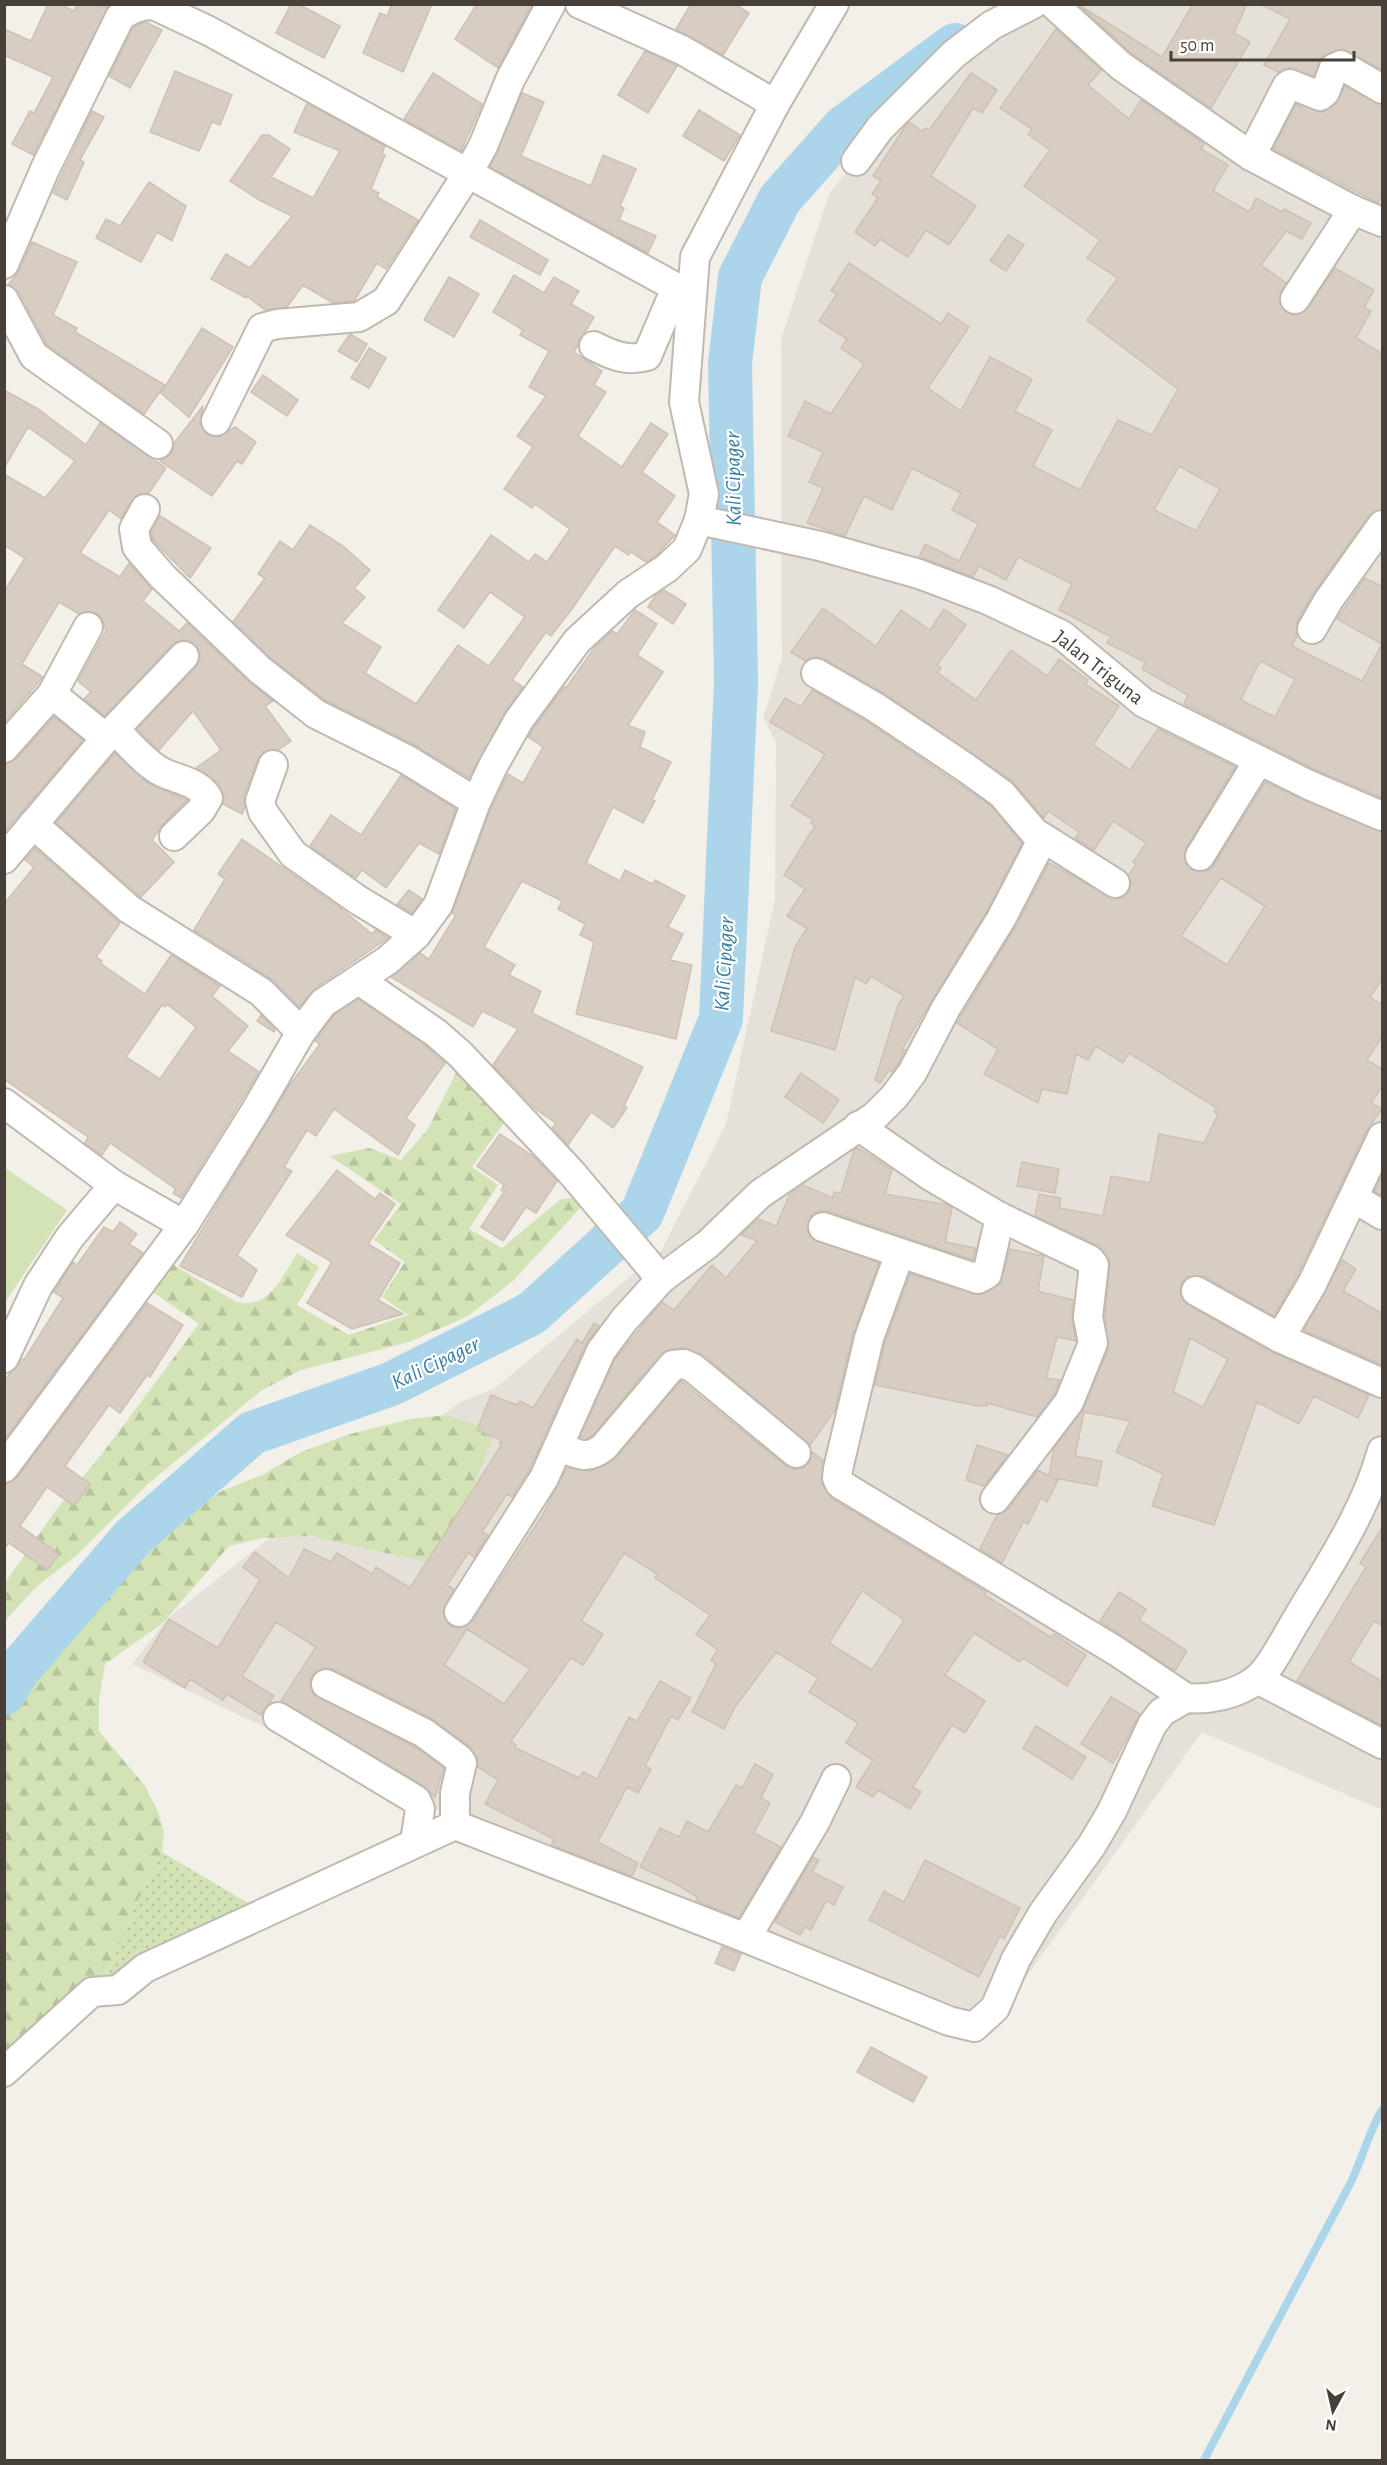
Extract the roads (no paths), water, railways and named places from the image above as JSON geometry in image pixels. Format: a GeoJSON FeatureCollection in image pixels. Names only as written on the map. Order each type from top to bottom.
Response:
{"type":"FeatureCollection","features":[{"type":"Feature","properties":{"kind":"street"},"geometry":{"type":"LineString","coordinates":[[216,421],[262,328],[277,324],[359,317],[374,311],[386,301],[468,173],[510,81],[551,4]]}},
{"type":"Feature","properties":{"kind":"street"},"geometry":{"type":"LineString","coordinates":[[580,4],[682,50],[775,104]]}},
{"type":"Feature","properties":{"kind":"street"},"geometry":{"type":"LineString","coordinates":[[594,346],[611,355],[635,360],[647,356],[683,292],[695,257],[775,104],[834,4]]}},
{"type":"Feature","properties":{"kind":"street"},"geometry":{"type":"LineString","coordinates":[[856,161],[880,128],[954,54],[992,25],[1033,4]]}},
{"type":"Feature","properties":{"kind":"street"},"geometry":{"type":"LineString","coordinates":[[1053,4],[1121,66],[1251,156],[1353,210],[1383,222]]}},
{"type":"Feature","properties":{"kind":"street"},"geometry":{"type":"LineString","coordinates":[[4,264],[45,169],[120,17],[132,8],[154,5],[209,31],[683,292]]}},
{"type":"Feature","properties":{"kind":"street"},"geometry":{"type":"LineString","coordinates":[[1251,156],[1290,84],[1320,96],[1325,92],[1334,68],[1341,64],[1383,89]]}},
{"type":"Feature","properties":{"kind":"street"},"geometry":{"type":"LineString","coordinates":[[1295,299],[1353,210]]}},
{"type":"Feature","properties":{"kind":"street"},"geometry":{"type":"LineString","coordinates":[[4,1468],[184,1225],[256,1110],[300,1032],[323,1003],[388,960],[416,935],[438,905],[476,802],[519,720],[577,640],[628,594],[666,568],[687,549],[707,521],[704,494],[684,402],[683,292]]}},
{"type":"Feature","properties":{"kind":"street"},"geometry":{"type":"LineString","coordinates":[[4,300],[34,356],[158,444]]}},
{"type":"Feature","properties":{"kind":"street"},"geometry":{"type":"LineString","coordinates":[[145,509],[134,529],[137,547],[162,576],[260,670],[316,714],[406,759],[476,802]]}},
{"type":"Feature","properties":{"kind":"street","name":"Jalan Triguna"},"geometry":{"type":"LineString","coordinates":[[707,521],[820,546],[919,574],[988,600],[1062,634],[1144,703],[1259,760],[1383,816]]}},
{"type":"Feature","properties":{"kind":"street"},"geometry":{"type":"LineString","coordinates":[[1312,629],[1328,601],[1373,559],[1383,525]]}},
{"type":"Feature","properties":{"kind":"street"},"geometry":{"type":"LineString","coordinates":[[4,748],[52,694],[88,627]]}},
{"type":"Feature","properties":{"kind":"street"},"geometry":{"type":"LineString","coordinates":[[7,851],[184,656]]}},
{"type":"Feature","properties":{"kind":"street"},"geometry":{"type":"LineString","coordinates":[[816,673],[875,707],[1002,794],[1024,822],[1043,838],[1115,883]]}},
{"type":"Feature","properties":{"kind":"street"},"geometry":{"type":"LineString","coordinates":[[52,694],[111,734],[159,771],[184,779],[205,793],[208,798],[201,810],[174,837]]}},
{"type":"Feature","properties":{"kind":"street"},"geometry":{"type":"LineString","coordinates":[[1200,856],[1259,760]]}},
{"type":"Feature","properties":{"kind":"street"},"geometry":{"type":"LineString","coordinates":[[273,765],[260,801],[263,812],[293,854],[358,900],[416,935]]}},
{"type":"Feature","properties":{"kind":"street"},"geometry":{"type":"LineString","coordinates":[[33,824],[129,909],[253,987],[300,1032]]}},
{"type":"Feature","properties":{"kind":"street"},"geometry":{"type":"LineString","coordinates":[[459,1612],[544,1478],[601,1351],[661,1279],[708,1244],[760,1194],[875,1116],[912,1073],[946,1008],[1001,920],[1043,838]]}},
{"type":"Feature","properties":{"kind":"street"},"geometry":{"type":"LineString","coordinates":[[359,980],[436,1033],[460,1054],[591,1195],[661,1279]]}},
{"type":"Feature","properties":{"kind":"street"},"geometry":{"type":"LineString","coordinates":[[4,1103],[114,1185],[184,1225]]}},
{"type":"Feature","properties":{"kind":"street"},"geometry":{"type":"LineString","coordinates":[[858,1126],[933,1177],[1000,1217],[1090,1260],[1094,1273],[1089,1304],[1093,1343],[1069,1402],[995,1499]]}},
{"type":"Feature","properties":{"kind":"street"},"geometry":{"type":"LineString","coordinates":[[1280,1338],[1312,1284],[1383,1137]]}},
{"type":"Feature","properties":{"kind":"street"},"geometry":{"type":"LineString","coordinates":[[4,1358],[38,1286],[70,1238],[114,1185]]}},
{"type":"Feature","properties":{"kind":"street"},"geometry":{"type":"LineString","coordinates":[[1354,1198],[1383,1215]]}},
{"type":"Feature","properties":{"kind":"street"},"geometry":{"type":"LineString","coordinates":[[823,1227],[978,1279],[987,1274],[1000,1217]]}},
{"type":"Feature","properties":{"kind":"street"},"geometry":{"type":"LineString","coordinates":[[900,1253],[868,1338],[856,1383],[838,1468],[837,1478],[840,1484],[1116,1651],[1186,1698],[1198,1699],[1233,1693],[1257,1679],[1278,1650],[1359,1514],[1383,1451]]}},
{"type":"Feature","properties":{"kind":"street"},"geometry":{"type":"LineString","coordinates":[[1197,1291],[1280,1338],[1383,1383]]}},
{"type":"Feature","properties":{"kind":"street"},"geometry":{"type":"LineString","coordinates":[[559,1447],[583,1456],[594,1455],[604,1447],[673,1365],[678,1363],[693,1368],[796,1453]]}},
{"type":"Feature","properties":{"kind":"street"},"geometry":{"type":"LineString","coordinates":[[1257,1679],[1383,1744]]}},
{"type":"Feature","properties":{"kind":"street"},"geometry":{"type":"LineString","coordinates":[[326,1684],[424,1733],[459,1759],[462,1763],[455,1793],[455,1825]]}},
{"type":"Feature","properties":{"kind":"street"},"geometry":{"type":"LineString","coordinates":[[4,2072],[92,1992],[108,1990],[145,1968],[455,1825],[746,1938],[949,2021],[974,2027],[995,2008],[1016,1959],[1043,1912],[1107,1820],[1125,1788],[1135,1757],[1152,1725],[1162,1712],[1186,1698]]}},
{"type":"Feature","properties":{"kind":"street"},"geometry":{"type":"LineString","coordinates":[[278,1717],[416,1800],[420,1809],[416,1842]]}},
{"type":"Feature","properties":{"kind":"street"},"geometry":{"type":"LineString","coordinates":[[746,1938],[815,1822],[836,1779]]}},
{"type":"Feature","properties":{"kind":"waterway","name":"Kali Cipager"},"geometry":{"type":"LineString","coordinates":[[4,1693],[19,1669],[133,1537],[252,1433],[391,1384],[532,1313],[642,1213],[721,1019],[736,682],[730,363],[740,277],[780,199],[843,128],[955,45]]}},
{"type":"Feature","properties":{"kind":"waterway"},"geometry":{"type":"LineString","coordinates":[[1204,2460],[1351,2182],[1382,2110]]}}]}
